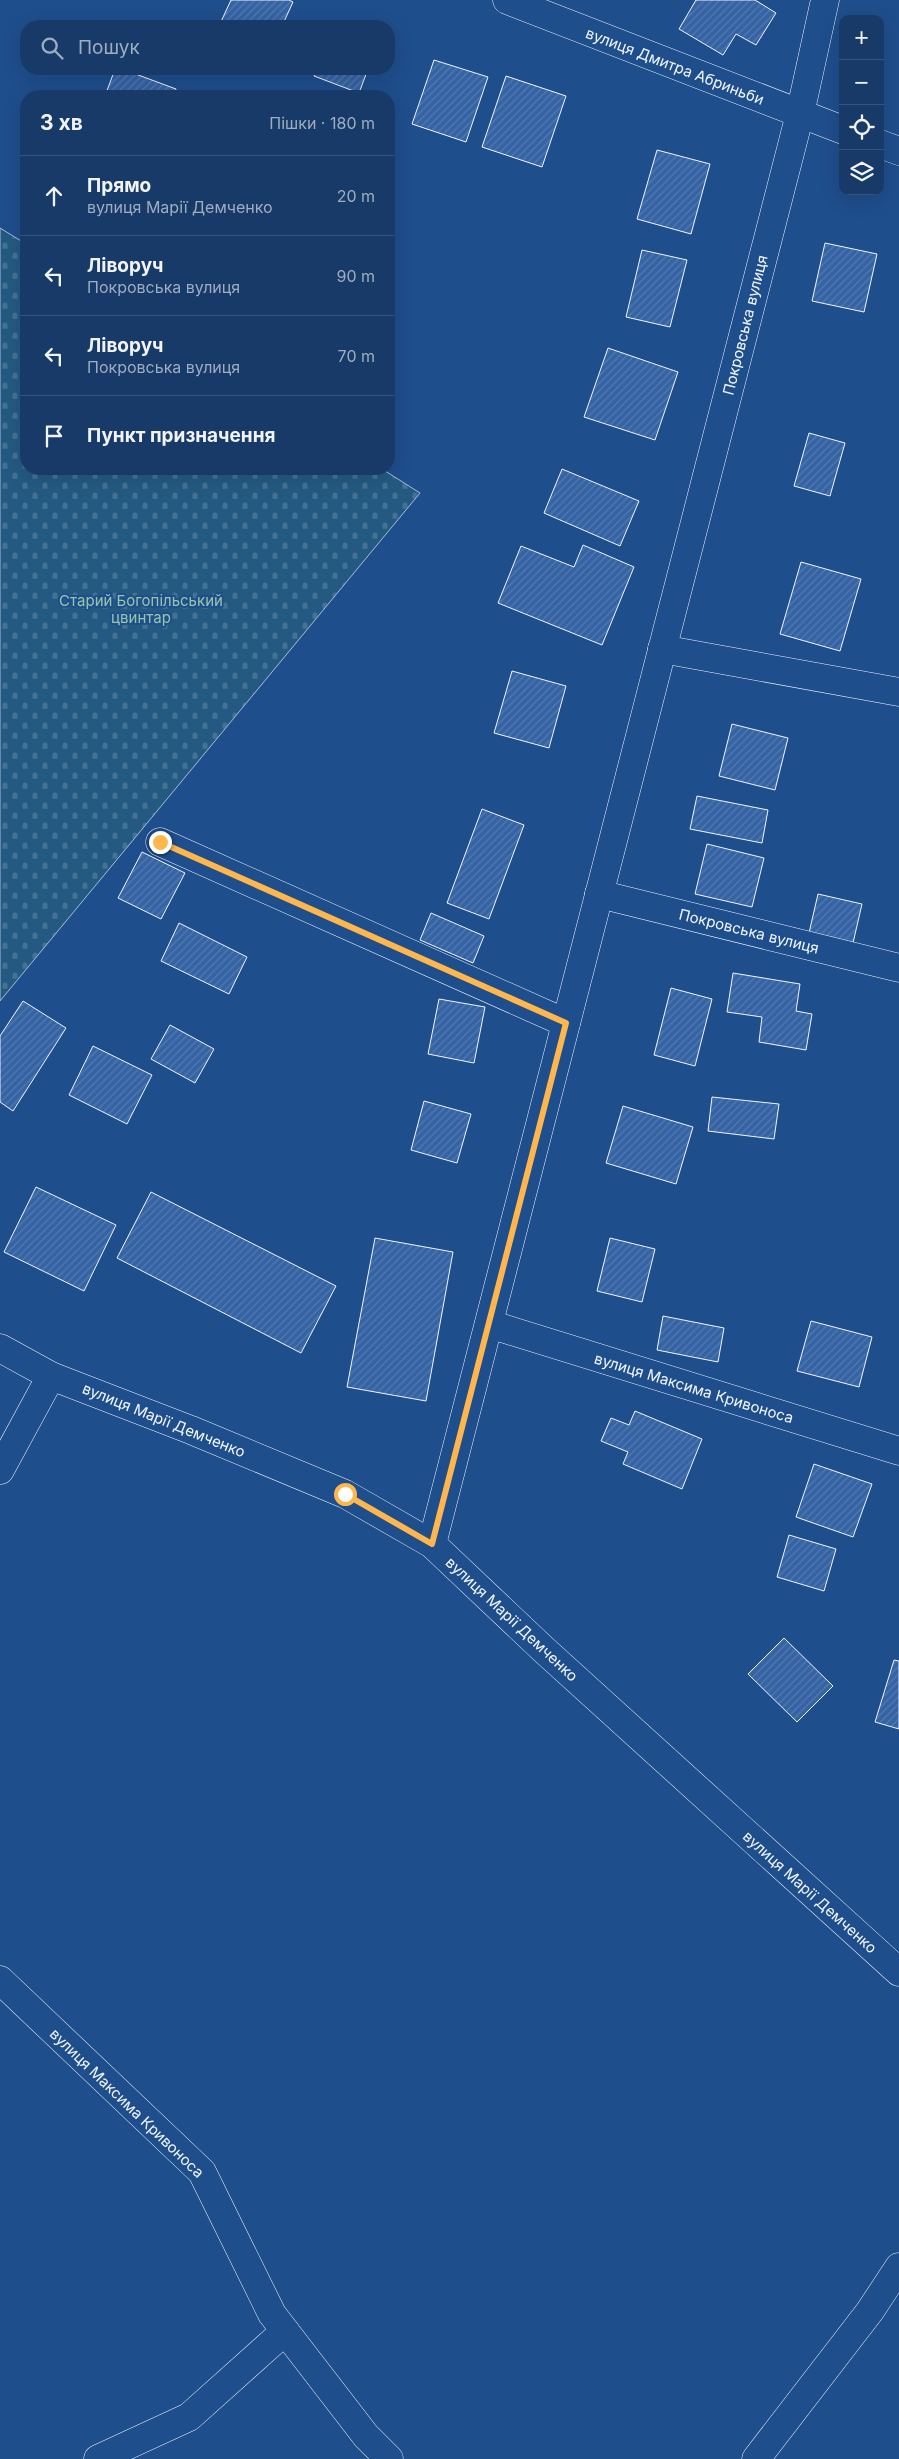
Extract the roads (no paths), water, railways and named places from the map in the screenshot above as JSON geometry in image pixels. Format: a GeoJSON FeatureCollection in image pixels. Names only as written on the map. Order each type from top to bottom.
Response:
{"type":"FeatureCollection","features":[{"type":"Feature","properties":{"kind":"street","name":"вулиця Дмитра Абриньби"},"geometry":{"type":"LineString","coordinates":[[507,0],[839,129]]}},
{"type":"Feature","properties":{"kind":"street","name":"Покровська вулиця"},"geometry":{"type":"LineString","coordinates":[[432,1544],[800,114],[825,0]]}},
{"type":"Feature","properties":{"kind":"street"},"geometry":{"type":"LineString","coordinates":[[884,145],[899,151]]}},
{"type":"Feature","properties":{"kind":"street"},"geometry":{"type":"LineString","coordinates":[[662,650],[899,692]]}},
{"type":"Feature","properties":{"kind":"street"},"geometry":{"type":"LineString","coordinates":[[160,842],[566,1023]]}},
{"type":"Feature","properties":{"kind":"street","name":"Покровська вулиця"},"geometry":{"type":"LineString","coordinates":[[599,894],[899,968]]}},
{"type":"Feature","properties":{"kind":"street","name":"вулиця Максима Кривоноса"},"geometry":{"type":"LineString","coordinates":[[489,1324],[899,1451]]}},
{"type":"Feature","properties":{"kind":"street","name":"вулиця Марії Демченко"},"geometry":{"type":"LineString","coordinates":[[0,1348],[52,1376],[191,1430],[345,1494],[432,1544],[543,1649],[899,1972]]}},
{"type":"Feature","properties":{"kind":"street"},"geometry":{"type":"LineString","coordinates":[[0,1470],[52,1376]]}},
{"type":"Feature","properties":{"kind":"street","name":"вулиця Максима Кривоноса"},"geometry":{"type":"LineString","coordinates":[[0,1980],[202,2172],[272,2314],[366,2436],[389,2459]]}},
{"type":"Feature","properties":{"kind":"street"},"geometry":{"type":"LineString","coordinates":[[756,2459],[870,2311],[899,2267]]}},
{"type":"Feature","properties":{"kind":"street"},"geometry":{"type":"LineString","coordinates":[[98,2459],[189,2416],[286,2331]]}},
{"type":"Feature","properties":{"kind":"park label","name":"Старий Богопільський цвинтар"},"geometry":{"type":"Point","coordinates":[141,608]}}]}
